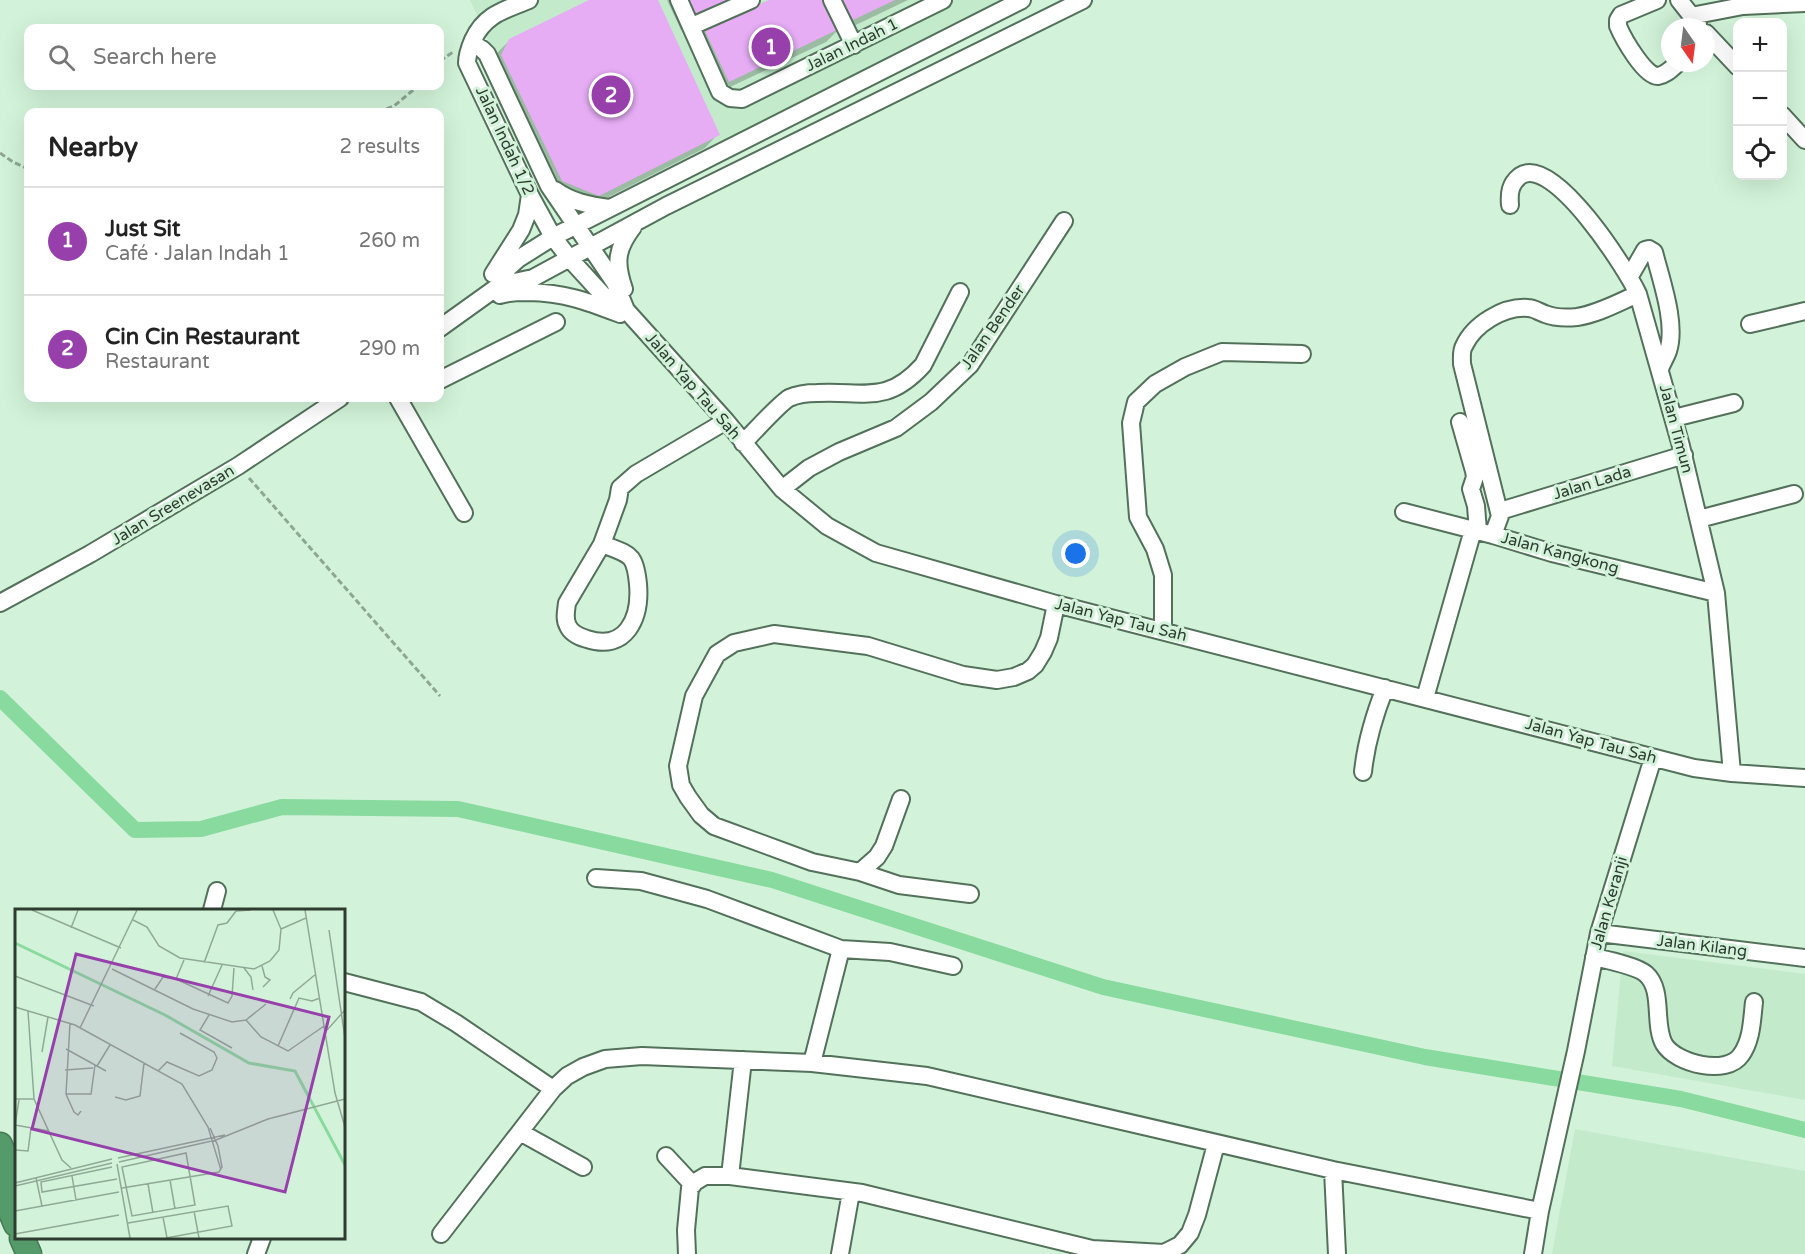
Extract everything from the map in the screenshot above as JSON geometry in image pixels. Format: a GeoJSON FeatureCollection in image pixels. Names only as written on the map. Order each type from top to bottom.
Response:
{"type":"FeatureCollection","features":[{"type":"Feature","properties":{"kind":"highway"},"geometry":{"type":"LineString","coordinates":[[0,1145],[15,1182]]}},
{"type":"Feature","properties":{"kind":"highway"},"geometry":{"type":"LineString","coordinates":[[0,1186],[15,1222]]}},
{"type":"Feature","properties":{"kind":"highway"},"geometry":{"type":"LineString","coordinates":[[22,1239],[29,1254]]}},
{"type":"Feature","properties":{"kind":"highway"},"geometry":{"type":"LineString","coordinates":[[38,1239],[45,1254]]}},
{"type":"Feature","properties":{"kind":"street","name":"Jalan Indah 1"},"geometry":{"type":"LineString","coordinates":[[679,0],[720,92],[730,98],[742,99],[944,0]]}},
{"type":"Feature","properties":{"kind":"street"},"geometry":{"type":"LineString","coordinates":[[692,26],[751,0]]}},
{"type":"Feature","properties":{"kind":"street"},"geometry":{"type":"LineString","coordinates":[[832,0],[854,45]]}},
{"type":"Feature","properties":{"kind":"street"},"geometry":{"type":"LineString","coordinates":[[500,285],[508,268],[553,237],[1022,0]]}},
{"type":"Feature","properties":{"kind":"street"},"geometry":{"type":"LineString","coordinates":[[444,325],[500,285],[533,278],[638,221],[1083,0]]}},
{"type":"Feature","properties":{"kind":"street"},"geometry":{"type":"LineString","coordinates":[[1657,0],[1621,15],[1618,26],[1640,63],[1649,73],[1656,76],[1667,72]]}},
{"type":"Feature","properties":{"kind":"street"},"geometry":{"type":"LineString","coordinates":[[1679,0],[1693,18]]}},
{"type":"Feature","properties":{"kind":"street"},"geometry":{"type":"LineString","coordinates":[[472,43],[481,26],[488,19],[525,1]]}},
{"type":"Feature","properties":{"kind":"street"},"geometry":{"type":"LineString","coordinates":[[1715,24],[1743,6],[1805,3]]}},
{"type":"Feature","properties":{"kind":"street","name":"Jalan Indah 1/2"},"geometry":{"type":"LineString","coordinates":[[576,226],[549,186],[488,54],[472,43],[468,53],[468,63],[530,195],[553,237],[602,294],[631,315]]}},
{"type":"Feature","properties":{"kind":"street"},"geometry":{"type":"LineString","coordinates":[[1715,44],[1733,63]]}},
{"type":"Feature","properties":{"kind":"street"},"geometry":{"type":"LineString","coordinates":[[1787,121],[1805,141]]}},
{"type":"Feature","properties":{"kind":"street","name":"Jalan Timun"},"geometry":{"type":"LineString","coordinates":[[1510,205],[1509,193],[1514,182],[1523,174],[1528,172],[1553,182],[1584,213],[1609,245],[1630,276],[1638,294],[1684,455],[1716,592],[1732,773]]}},
{"type":"Feature","properties":{"kind":"street"},"geometry":{"type":"LineString","coordinates":[[549,186],[575,201],[609,208]]}},
{"type":"Feature","properties":{"kind":"street"},"geometry":{"type":"LineString","coordinates":[[477,301],[521,230],[530,195]]}},
{"type":"Feature","properties":{"kind":"street"},"geometry":{"type":"LineString","coordinates":[[631,315],[620,275],[619,252],[623,240],[638,221]]}},
{"type":"Feature","properties":{"kind":"street","name":"Jalan Bender"},"geometry":{"type":"LineString","coordinates":[[782,489],[809,468],[839,452],[896,428],[931,402],[970,364],[1064,221]]}},
{"type":"Feature","properties":{"kind":"street","name":"Jalan Yap Tau Sah"},"geometry":{"type":"LineString","coordinates":[[576,226],[615,284],[631,315],[726,421],[782,489],[827,526],[876,553],[1056,604],[1694,768],[1805,778]]}},
{"type":"Feature","properties":{"kind":"street"},"geometry":{"type":"LineString","coordinates":[[1630,276],[1645,250],[1649,249],[1654,252],[1670,321],[1668,351],[1660,369]]}},
{"type":"Feature","properties":{"kind":"street"},"geometry":{"type":"LineString","coordinates":[[743,443],[788,399],[802,394],[830,392],[859,395],[877,393],[892,389],[902,383],[923,365],[960,292]]}},
{"type":"Feature","properties":{"kind":"street"},"geometry":{"type":"LineString","coordinates":[[477,301],[505,293],[556,293],[631,315]]}},
{"type":"Feature","properties":{"kind":"street"},"geometry":{"type":"LineString","coordinates":[[1481,532],[1500,520],[1500,511],[1463,374],[1462,348],[1470,335],[1485,322],[1516,307],[1532,308],[1548,315],[1566,318],[1579,317],[1638,294]]}},
{"type":"Feature","properties":{"kind":"street"},"geometry":{"type":"LineString","coordinates":[[1750,324],[1805,311]]}},
{"type":"Feature","properties":{"kind":"street"},"geometry":{"type":"LineString","coordinates":[[444,378],[556,322]]}},
{"type":"Feature","properties":{"kind":"street"},"geometry":{"type":"LineString","coordinates":[[1163,631],[1164,575],[1155,549],[1138,517],[1131,423],[1136,402],[1155,384],[1185,366],[1222,352],[1302,354]]}},
{"type":"Feature","properties":{"kind":"street","name":"Jalan Sreenevasan"},"geometry":{"type":"LineString","coordinates":[[0,603],[90,554],[238,466],[334,402]]}},
{"type":"Feature","properties":{"kind":"street"},"geometry":{"type":"LineString","coordinates":[[403,402],[464,513]]}},
{"type":"Feature","properties":{"kind":"street"},"geometry":{"type":"LineString","coordinates":[[1674,418],[1734,403]]}},
{"type":"Feature","properties":{"kind":"street"},"geometry":{"type":"LineString","coordinates":[[602,544],[631,556],[636,566],[639,593],[634,622],[625,633],[614,641],[596,642],[571,631],[565,618],[567,603],[602,544],[620,488],[636,474],[726,421]]}},
{"type":"Feature","properties":{"kind":"street"},"geometry":{"type":"LineString","coordinates":[[1425,698],[1481,532],[1471,489],[1474,471],[1460,422]]}},
{"type":"Feature","properties":{"kind":"street","name":"Jalan Lada"},"geometry":{"type":"LineString","coordinates":[[1500,511],[1684,455]]}},
{"type":"Feature","properties":{"kind":"street"},"geometry":{"type":"LineString","coordinates":[[1699,519],[1794,494]]}},
{"type":"Feature","properties":{"kind":"street","name":"Jalan Kangkong"},"geometry":{"type":"LineString","coordinates":[[1404,512],[1552,553],[1716,592]]}},
{"type":"Feature","properties":{"kind":"street"},"geometry":{"type":"LineString","coordinates":[[970,894],[899,885],[860,872],[812,862],[714,826],[701,815],[688,797],[681,785],[678,766],[694,696],[717,654],[734,643],[774,634],[868,646],[963,675],[997,680],[1014,677],[1035,665],[1043,652],[1049,639],[1056,604]]}},
{"type":"Feature","properties":{"kind":"street"},"geometry":{"type":"LineString","coordinates":[[1363,772],[1365,751],[1385,688]]}},
{"type":"Feature","properties":{"kind":"street","name":"Jalan Keranji"},"geometry":{"type":"LineString","coordinates":[[1540,1211],[1576,1051],[1599,933],[1653,758]]}},
{"type":"Feature","properties":{"kind":"street"},"geometry":{"type":"LineString","coordinates":[[860,872],[884,846],[901,799]]}},
{"type":"Feature","properties":{"kind":"street"},"geometry":{"type":"LineString","coordinates":[[596,878],[641,881],[708,899],[841,949],[890,952],[953,966]]}},
{"type":"Feature","properties":{"kind":"street"},"geometry":{"type":"LineString","coordinates":[[212,909],[217,891]]}},
{"type":"Feature","properties":{"kind":"street","name":"Jalan Kilang"},"geometry":{"type":"LineString","coordinates":[[1599,933],[1805,958]]}},
{"type":"Feature","properties":{"kind":"street"},"geometry":{"type":"LineString","coordinates":[[812,1063],[841,949]]}},
{"type":"Feature","properties":{"kind":"street"},"geometry":{"type":"LineString","coordinates":[[1594,957],[1646,973],[1655,991],[1659,1031],[1665,1045],[1676,1056],[1692,1063],[1727,1065],[1736,1061],[1743,1053],[1748,1040],[1754,1002]]}},
{"type":"Feature","properties":{"kind":"street"},"geometry":{"type":"LineString","coordinates":[[345,982],[421,1002],[553,1089]]}},
{"type":"Feature","properties":{"kind":"street"},"geometry":{"type":"LineString","coordinates":[[441,1234],[553,1089],[567,1076],[605,1059],[642,1056],[812,1063],[927,1076],[1333,1170],[1540,1211],[1533,1254]]}},
{"type":"Feature","properties":{"kind":"street"},"geometry":{"type":"LineString","coordinates":[[730,1176],[743,1060]]}},
{"type":"Feature","properties":{"kind":"street"},"geometry":{"type":"LineString","coordinates":[[520,1132],[583,1167]]}},
{"type":"Feature","properties":{"kind":"street"},"geometry":{"type":"LineString","coordinates":[[687,1254],[686,1230],[690,1188],[705,1176],[730,1176],[851,1192],[921,1206],[1092,1252],[1164,1253],[1180,1245],[1190,1233],[1216,1144]]}},
{"type":"Feature","properties":{"kind":"street"},"geometry":{"type":"LineString","coordinates":[[666,1156],[693,1185]]}},
{"type":"Feature","properties":{"kind":"street"},"geometry":{"type":"LineString","coordinates":[[1333,1170],[1337,1254]]}},
{"type":"Feature","properties":{"kind":"street"},"geometry":{"type":"LineString","coordinates":[[840,1254],[851,1192]]}},
{"type":"Feature","properties":{"kind":"street"},"geometry":{"type":"LineString","coordinates":[[256,1254],[262,1239]]}},
{"type":"Feature","properties":{"kind":"path"},"geometry":{"type":"LineString","coordinates":[[389,108],[413,90]]}},
{"type":"Feature","properties":{"kind":"path"},"geometry":{"type":"LineString","coordinates":[[0,153],[24,167]]}},
{"type":"Feature","properties":{"kind":"path"},"geometry":{"type":"LineString","coordinates":[[238,466],[440,696]]}},
{"type":"Feature","properties":{"kind":"shaded area"},"geometry":{"type":"Polygon","coordinates":[[[470,0],[1004,0],[601,201],[554,183],[470,0]]]}},
{"type":"Feature","properties":{"kind":"shaded area"},"geometry":{"type":"Polygon","coordinates":[[[1623,951],[1805,974],[1805,1100],[1612,1066],[1623,951]]]}},
{"type":"Feature","properties":{"kind":"shaded area"},"geometry":{"type":"Polygon","coordinates":[[[1575,1129],[1805,1171],[1805,1254],[1552,1254],[1575,1129]]]}},
{"type":"Feature","properties":{"kind":"building"},"geometry":{"type":"Polygon","coordinates":[[[589,0],[658,0],[720,135],[599,196],[562,181],[501,55],[509,39],[589,0]]]}},
{"type":"Feature","properties":{"kind":"building"},"geometry":{"type":"Polygon","coordinates":[[[687,0],[733,0],[695,18],[687,0]]]}},
{"type":"Feature","properties":{"kind":"building"},"geometry":{"type":"Polygon","coordinates":[[[769,0],[827,0],[841,28],[729,82],[704,29],[769,0]]]}},
{"type":"Feature","properties":{"kind":"building"},"geometry":{"type":"Polygon","coordinates":[[[843,0],[895,0],[853,20],[843,0]]]}},
{"type":"Feature","properties":{"kind":"waterway"},"geometry":{"type":"LineString","coordinates":[[0,698],[135,830],[201,829],[282,807],[458,809],[772,880],[1103,987],[1425,1057],[1681,1099],[1805,1130]]}},
{"type":"Feature","properties":{"kind":"place","name":"Just Sit"},"geometry":{"type":"Point","coordinates":[771,47]}},
{"type":"Feature","properties":{"kind":"place","name":"Cin Cin Restaurant"},"geometry":{"type":"Point","coordinates":[611,95]}}]}
